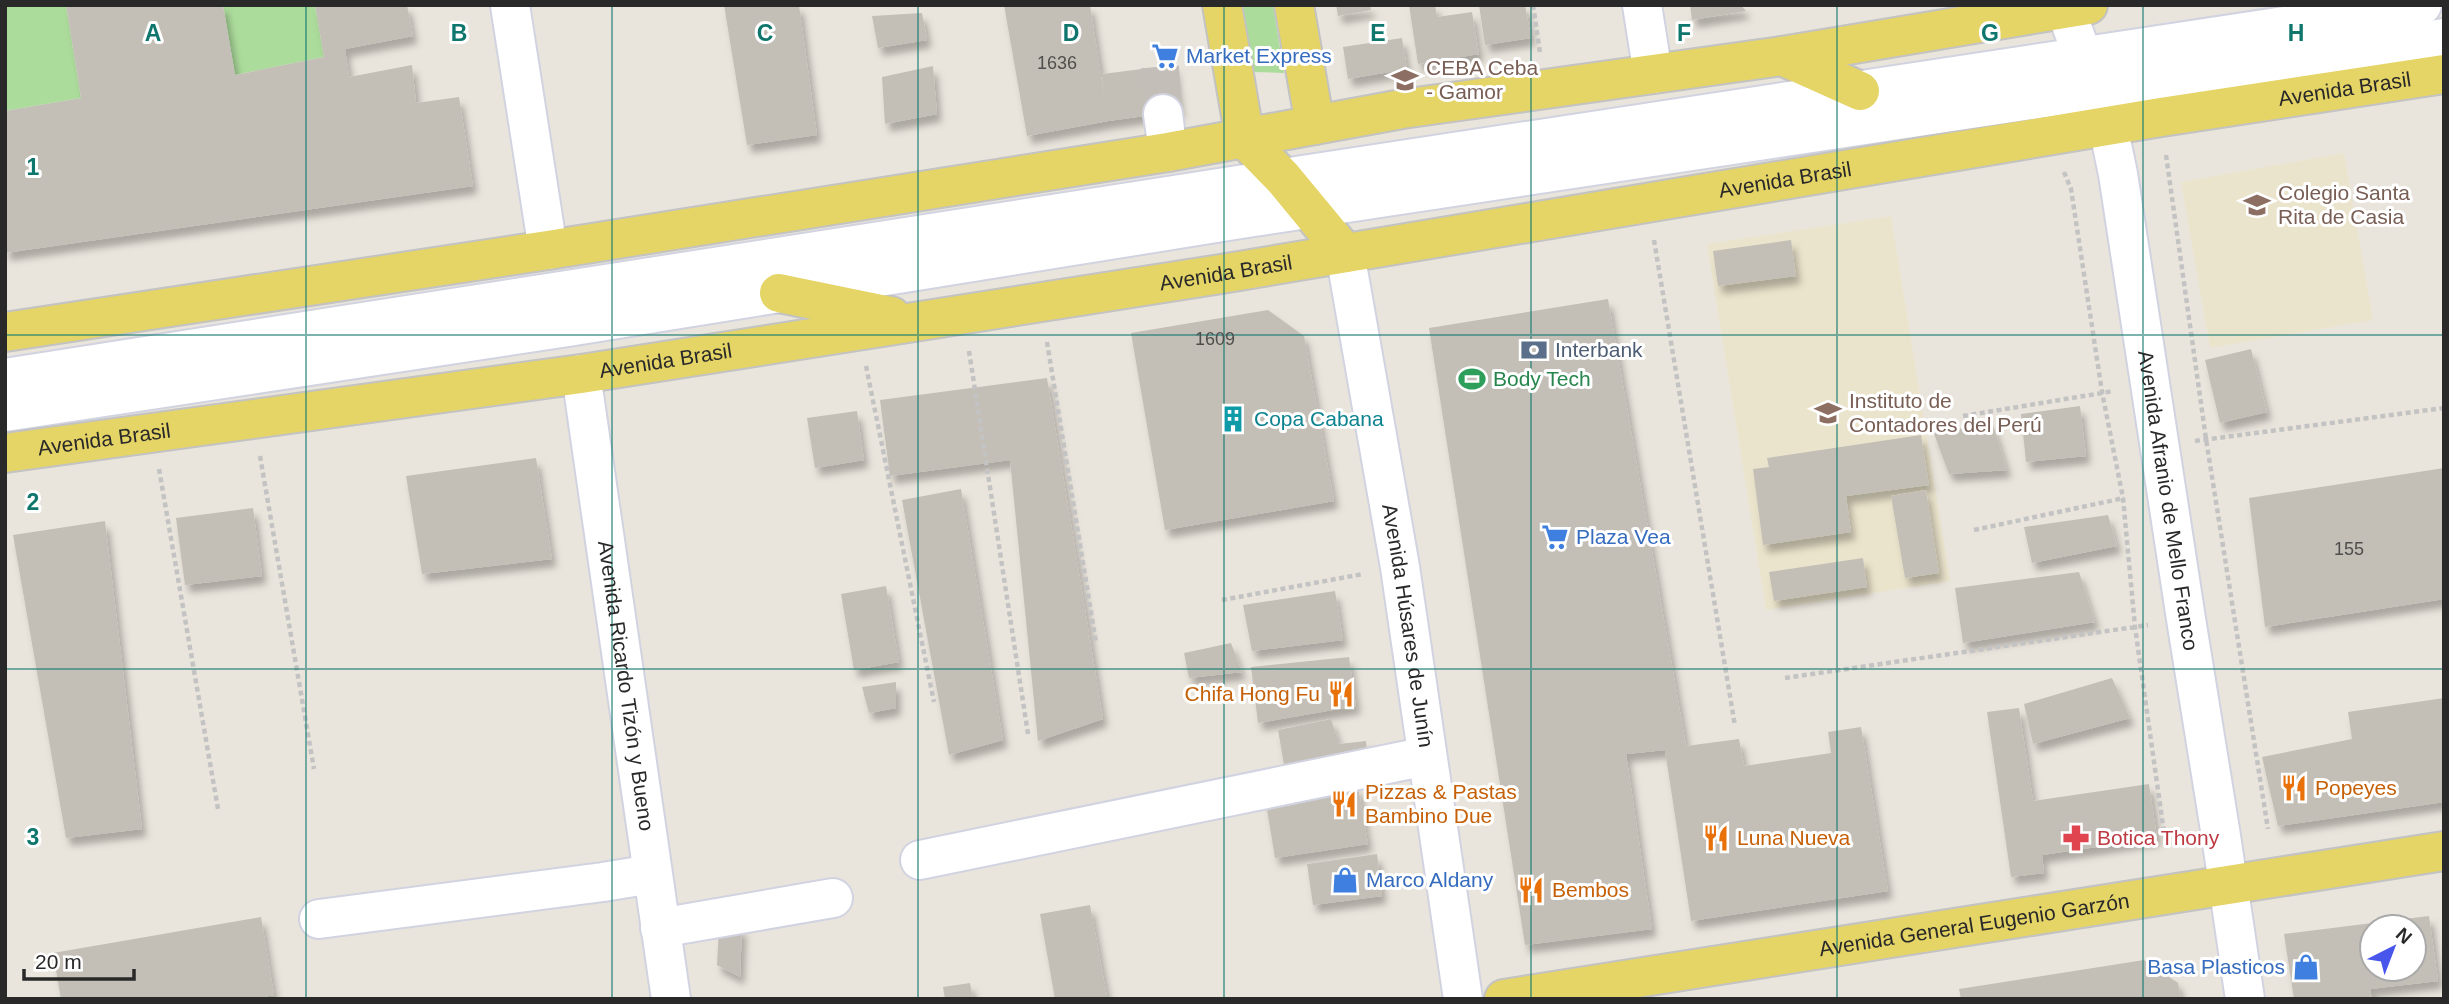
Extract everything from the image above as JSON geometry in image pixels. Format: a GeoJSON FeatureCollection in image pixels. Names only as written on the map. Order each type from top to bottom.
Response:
{"type":"FeatureCollection","features":[{"type":"Feature","properties":{"kind":"main road"},"geometry":{"type":"LineString","coordinates":[[1222,5],[1245,139],[1283,178],[1345,253]]}},
{"type":"Feature","properties":{"kind":"main road"},"geometry":{"type":"LineString","coordinates":[[1294,5],[1315,125]]}},
{"type":"Feature","properties":{"kind":"main road"},"geometry":{"type":"LineString","coordinates":[[5,332],[1168,152],[1402,109],[1782,56],[2072,6]]}},
{"type":"Feature","properties":{"kind":"main road"},"geometry":{"type":"LineString","coordinates":[[1782,56],[1860,91]]}},
{"type":"Feature","properties":{"kind":"main road","name":"Avenida Brasil"},"geometry":{"type":"LineString","coordinates":[[5,453],[581,374],[917,322],[2050,135],[2095,91],[2161,117],[2444,74]]}},
{"type":"Feature","properties":{"kind":"main road"},"geometry":{"type":"LineString","coordinates":[[779,293],[917,322]]}},
{"type":"Feature","properties":{"kind":"main road","name":"Avenida General Eugenio Garzón"},"geometry":{"type":"LineString","coordinates":[[1504,999],[2444,851]]}},
{"type":"Feature","properties":{"kind":"street"},"geometry":{"type":"LineString","coordinates":[[510,5],[548,250]]}},
{"type":"Feature","properties":{"kind":"street"},"geometry":{"type":"LineString","coordinates":[[1642,5],[1653,74]]}},
{"type":"Feature","properties":{"kind":"street","name":"Avenida Brasil"},"geometry":{"type":"LineString","coordinates":[[5,377],[1860,91],[2095,91],[2422,5]]}},
{"type":"Feature","properties":{"kind":"street","name":"Avenida Afranio de Mello Franco"},"geometry":{"type":"LineString","coordinates":[[2072,6],[2118,174],[2245,999]]}},
{"type":"Feature","properties":{"kind":"street","name":"Avenida Brasil"},"geometry":{"type":"LineString","coordinates":[[5,412],[779,293],[1308,208],[2444,38]]}},
{"type":"Feature","properties":{"kind":"street"},"geometry":{"type":"LineString","coordinates":[[1163,114],[1168,152]]}},
{"type":"Feature","properties":{"kind":"street","name":"Avenida Húsares de Junín"},"geometry":{"type":"LineString","coordinates":[[1345,253],[1399,567],[1463,999]]}},
{"type":"Feature","properties":{"kind":"street","name":"Avenida Ricardo Tizón y Bueno"},"geometry":{"type":"LineString","coordinates":[[581,374],[671,999]]}},
{"type":"Feature","properties":{"kind":"street"},"geometry":{"type":"LineString","coordinates":[[920,859],[1427,756]]}},
{"type":"Feature","properties":{"kind":"street"},"geometry":{"type":"LineString","coordinates":[[319,919],[652,874]]}},
{"type":"Feature","properties":{"kind":"street"},"geometry":{"type":"LineString","coordinates":[[660,928],[833,898]]}},
{"type":"Feature","properties":{"kind":"path"},"geometry":{"type":"LineString","coordinates":[[1533,5],[1545,89]]}},
{"type":"Feature","properties":{"kind":"path"},"geometry":{"type":"LineString","coordinates":[[2161,117],[2206,439],[2268,829]]}},
{"type":"Feature","properties":{"kind":"path"},"geometry":{"type":"LineString","coordinates":[[2050,135],[2071,189],[2102,393],[2123,498],[2135,626],[2166,848]]}},
{"type":"Feature","properties":{"kind":"path"},"geometry":{"type":"LineString","coordinates":[[1648,203],[1735,726]]}},
{"type":"Feature","properties":{"kind":"path"},"geometry":{"type":"LineString","coordinates":[[967,314],[969,354],[1028,734]]}},
{"type":"Feature","properties":{"kind":"path"},"geometry":{"type":"LineString","coordinates":[[856,331],[867,369],[934,702]]}},
{"type":"Feature","properties":{"kind":"path"},"geometry":{"type":"LineString","coordinates":[[1047,342],[1096,643]]}},
{"type":"Feature","properties":{"kind":"path"},"geometry":{"type":"LineString","coordinates":[[1963,416],[2149,384]]}},
{"type":"Feature","properties":{"kind":"path"},"geometry":{"type":"LineString","coordinates":[[2159,445],[2444,408]]}},
{"type":"Feature","properties":{"kind":"path"},"geometry":{"type":"LineString","coordinates":[[254,419],[314,769]]}},
{"type":"Feature","properties":{"kind":"path"},"geometry":{"type":"LineString","coordinates":[[153,433],[219,809]]}},
{"type":"Feature","properties":{"kind":"path"},"geometry":{"type":"LineString","coordinates":[[1975,530],[2166,489]]}},
{"type":"Feature","properties":{"kind":"path"},"geometry":{"type":"LineString","coordinates":[[1222,600],[1399,567]]}},
{"type":"Feature","properties":{"kind":"path"},"geometry":{"type":"LineString","coordinates":[[1785,678],[2186,619]]}},
{"type":"Feature","properties":{"kind":"shaded area"},"geometry":{"type":"Polygon","coordinates":[[[2344,153],[2373,320],[2210,348],[2181,182],[2344,153]]]}},
{"type":"Feature","properties":{"kind":"shaded area","name":"Instituto de Contadores del Perú"},"geometry":{"type":"Polygon","coordinates":[[[1891,216],[1950,581],[1766,610],[1707,244],[1891,216]]]}},
{"type":"Feature","properties":{"kind":"green space"},"geometry":{"type":"Polygon","coordinates":[[[66,5],[81,98],[5,111],[5,7],[66,5]]]}},
{"type":"Feature","properties":{"kind":"green space"},"geometry":{"type":"Polygon","coordinates":[[[223,5],[315,5],[324,57],[235,75],[223,5]]]}},
{"type":"Feature","properties":{"kind":"green space"},"geometry":{"type":"Polygon","coordinates":[[[1243,5],[1273,5],[1284,73],[1253,72],[1243,5]]]}},
{"type":"Feature","properties":{"kind":"building"},"geometry":{"type":"Polygon","coordinates":[[[66,5],[223,5],[235,75],[324,57],[315,5],[407,5],[413,36],[345,49],[349,77],[412,65],[416,103],[459,97],[473,186],[5,253],[5,111],[81,98],[66,5]]]}},
{"type":"Feature","properties":{"kind":"building"},"geometry":{"type":"Polygon","coordinates":[[[724,5],[799,5],[817,135],[747,145],[724,5]]]}},
{"type":"Feature","properties":{"kind":"building"},"geometry":{"type":"Polygon","coordinates":[[[1004,5],[1090,5],[1104,96],[1102,74],[1174,65],[1180,111],[1027,136],[1004,5]]]}},
{"type":"Feature","properties":{"kind":"building"},"geometry":{"type":"Polygon","coordinates":[[[1336,5],[1370,5],[1371,10],[1338,16],[1336,5]]]}},
{"type":"Feature","properties":{"kind":"building"},"geometry":{"type":"Polygon","coordinates":[[[1409,5],[1435,5],[1437,17],[1472,12],[1479,54],[1418,64],[1409,5]]]}},
{"type":"Feature","properties":{"kind":"building"},"geometry":{"type":"Polygon","coordinates":[[[1479,5],[1525,5],[1531,38],[1485,45],[1479,5]]]}},
{"type":"Feature","properties":{"kind":"building"},"geometry":{"type":"Polygon","coordinates":[[[1690,5],[1741,5],[1746,11],[1692,20],[1690,5]]]}},
{"type":"Feature","properties":{"kind":"building"},"geometry":{"type":"Polygon","coordinates":[[[922,13],[927,40],[878,48],[872,16],[922,13]]]}},
{"type":"Feature","properties":{"kind":"building"},"geometry":{"type":"Polygon","coordinates":[[[1402,38],[1407,69],[1348,79],[1343,47],[1402,38]]]}},
{"type":"Feature","properties":{"kind":"building"},"geometry":{"type":"Polygon","coordinates":[[[933,66],[937,114],[885,124],[882,77],[933,66]]]}},
{"type":"Feature","properties":{"kind":"building"},"geometry":{"type":"Polygon","coordinates":[[[1791,240],[1796,276],[1718,286],[1713,251],[1791,240]]]}},
{"type":"Feature","properties":{"kind":"building","name":"Plaza Vea"},"geometry":{"type":"Polygon","coordinates":[[[1608,299],[1686,746],[1739,739],[1744,766],[1831,753],[1828,732],[1861,727],[1888,891],[1691,921],[1665,750],[1626,754],[1652,929],[1525,945],[1429,328],[1608,299]]]}},
{"type":"Feature","properties":{"kind":"building","name":"Copa Cabana"},"geometry":{"type":"Polygon","coordinates":[[[1268,310],[1304,336],[1334,501],[1165,530],[1131,333],[1268,310]]]}},
{"type":"Feature","properties":{"kind":"building"},"geometry":{"type":"Polygon","coordinates":[[[2251,349],[2267,412],[2220,423],[2205,360],[2251,349]]]}},
{"type":"Feature","properties":{"kind":"building"},"geometry":{"type":"Polygon","coordinates":[[[1047,378],[1103,719],[1038,741],[1010,460],[890,476],[880,400],[1047,378]]]}},
{"type":"Feature","properties":{"kind":"building"},"geometry":{"type":"Polygon","coordinates":[[[2080,406],[2086,456],[2026,462],[2021,414],[2080,406]]]}},
{"type":"Feature","properties":{"kind":"building"},"geometry":{"type":"Polygon","coordinates":[[[857,411],[864,460],[815,468],[807,418],[857,411]]]}},
{"type":"Feature","properties":{"kind":"building"},"geometry":{"type":"Polygon","coordinates":[[[1993,425],[2007,470],[1949,474],[1933,431],[1993,425]]]}},
{"type":"Feature","properties":{"kind":"building"},"geometry":{"type":"Polygon","coordinates":[[[1921,435],[1929,485],[1846,496],[1851,532],[1763,545],[1753,469],[1769,467],[1767,458],[1921,435]]]}},
{"type":"Feature","properties":{"kind":"building"},"geometry":{"type":"Polygon","coordinates":[[[536,458],[552,559],[422,574],[406,476],[536,458]]]}},
{"type":"Feature","properties":{"kind":"building"},"geometry":{"type":"Polygon","coordinates":[[[2444,468],[2444,599],[2265,627],[2249,498],[2444,468]]]}},
{"type":"Feature","properties":{"kind":"building"},"geometry":{"type":"Polygon","coordinates":[[[961,489],[1003,740],[949,755],[902,500],[961,489]]]}},
{"type":"Feature","properties":{"kind":"building"},"geometry":{"type":"Polygon","coordinates":[[[1926,490],[1939,573],[1905,578],[1891,496],[1926,490]]]}},
{"type":"Feature","properties":{"kind":"building"},"geometry":{"type":"Polygon","coordinates":[[[253,508],[262,576],[185,585],[176,518],[253,508]]]}},
{"type":"Feature","properties":{"kind":"building"},"geometry":{"type":"Polygon","coordinates":[[[2108,515],[2117,546],[2032,563],[2024,527],[2108,515]]]}},
{"type":"Feature","properties":{"kind":"building"},"geometry":{"type":"Polygon","coordinates":[[[105,521],[142,829],[66,838],[13,535],[105,521]]]}},
{"type":"Feature","properties":{"kind":"building"},"geometry":{"type":"Polygon","coordinates":[[[1863,558],[1867,587],[1774,601],[1769,572],[1863,558]]]}},
{"type":"Feature","properties":{"kind":"building"},"geometry":{"type":"Polygon","coordinates":[[[2079,572],[2095,622],[1963,643],[1955,588],[2079,572]]]}},
{"type":"Feature","properties":{"kind":"building"},"geometry":{"type":"Polygon","coordinates":[[[886,586],[899,662],[854,670],[841,594],[886,586]]]}},
{"type":"Feature","properties":{"kind":"building"},"geometry":{"type":"Polygon","coordinates":[[[1335,591],[1343,640],[1252,651],[1243,605],[1335,591]]]}},
{"type":"Feature","properties":{"kind":"building"},"geometry":{"type":"Polygon","coordinates":[[[1231,643],[1242,672],[1189,678],[1184,653],[1231,643]]]}},
{"type":"Feature","properties":{"kind":"building"},"geometry":{"type":"Polygon","coordinates":[[[1349,657],[1356,706],[1258,723],[1251,667],[1349,657]]]}},
{"type":"Feature","properties":{"kind":"building"},"geometry":{"type":"Polygon","coordinates":[[[2112,678],[2130,718],[2033,744],[2024,704],[2112,678]]]}},
{"type":"Feature","properties":{"kind":"building"},"geometry":{"type":"Polygon","coordinates":[[[896,682],[896,708],[869,713],[862,687],[896,682]]]}},
{"type":"Feature","properties":{"kind":"building"},"geometry":{"type":"Polygon","coordinates":[[[2444,698],[2444,802],[2278,826],[2262,757],[2352,739],[2348,712],[2444,698]]]}},
{"type":"Feature","properties":{"kind":"building"},"geometry":{"type":"Polygon","coordinates":[[[2019,708],[2033,801],[2149,784],[2157,838],[2042,855],[2044,873],[2011,877],[1987,712],[2019,708]]]}},
{"type":"Feature","properties":{"kind":"building"},"geometry":{"type":"Polygon","coordinates":[[[1331,719],[1339,744],[1366,741],[1368,763],[1286,776],[1278,730],[1331,719]]]}},
{"type":"Feature","properties":{"kind":"building"},"geometry":{"type":"Polygon","coordinates":[[[1358,787],[1368,844],[1275,858],[1265,797],[1358,787]]]}},
{"type":"Feature","properties":{"kind":"building","name":"Marco Aldany"},"geometry":{"type":"Polygon","coordinates":[[[1377,854],[1382,896],[1313,905],[1307,864],[1377,854]]]}},
{"type":"Feature","properties":{"kind":"building"},"geometry":{"type":"Polygon","coordinates":[[[1090,905],[1107,997],[1055,999],[1040,914],[1090,905]]]}},
{"type":"Feature","properties":{"kind":"building"},"geometry":{"type":"Polygon","coordinates":[[[2428,916],[2429,916],[2438,981],[2428,982],[2428,916]]]}},
{"type":"Feature","properties":{"kind":"building"},"geometry":{"type":"Polygon","coordinates":[[[261,917],[274,995],[251,999],[61,999],[53,953],[261,917]]]}},
{"type":"Feature","properties":{"kind":"building"},"geometry":{"type":"Polygon","coordinates":[[[2358,925],[2358,983],[2421,983],[2370,989],[2372,999],[2294,999],[2284,934],[2358,925]]]}},
{"type":"Feature","properties":{"kind":"building"},"geometry":{"type":"Polygon","coordinates":[[[719,926],[742,927],[740,977],[717,965],[719,926]]]}},
{"type":"Feature","properties":{"kind":"building"},"geometry":{"type":"Polygon","coordinates":[[[2144,960],[2178,983],[2181,999],[1961,999],[1959,989],[2144,960]]]}},
{"type":"Feature","properties":{"kind":"building"},"geometry":{"type":"Polygon","coordinates":[[[970,983],[973,999],[945,999],[943,987],[970,983]]]}},
{"type":"Feature","properties":{"kind":"tunnel"},"geometry":{"type":"LineString","coordinates":[[1160,67],[1163,114]]}},
{"type":"Feature","properties":{"kind":"place","name":"Market Express"},"geometry":{"type":"Point","coordinates":[1165,56]}},
{"type":"Feature","properties":{"kind":"place","name":"CEBA Ceba - Gamor"},"geometry":{"type":"Point","coordinates":[1405,80]}},
{"type":"Feature","properties":{"kind":"place","name":"Colegio Santa Rita de Casia"},"geometry":{"type":"Point","coordinates":[2257,205]}},
{"type":"Feature","properties":{"kind":"place","name":"Interbank"},"geometry":{"type":"Point","coordinates":[1534,350]}},
{"type":"Feature","properties":{"kind":"place","name":"Body Tech"},"geometry":{"type":"Point","coordinates":[1472,379]}},
{"type":"Feature","properties":{"kind":"place","name":"Instituto de Contadores del Perú"},"geometry":{"type":"Point","coordinates":[1828,413]}},
{"type":"Feature","properties":{"kind":"place","name":"Copa Cabana"},"geometry":{"type":"Point","coordinates":[1233,419]}},
{"type":"Feature","properties":{"kind":"place","name":"Plaza Vea"},"geometry":{"type":"Point","coordinates":[1555,537]}},
{"type":"Feature","properties":{"kind":"place","name":"Chifa Hong Fu"},"geometry":{"type":"Point","coordinates":[1341,694]}},
{"type":"Feature","properties":{"kind":"place","name":"Popeyes"},"geometry":{"type":"Point","coordinates":[2294,788]}},
{"type":"Feature","properties":{"kind":"place","name":"Pizzas & Pastas Bambino Due"},"geometry":{"type":"Point","coordinates":[1344,804]}},
{"type":"Feature","properties":{"kind":"place","name":"Luna Nueva"},"geometry":{"type":"Point","coordinates":[1716,838]}},
{"type":"Feature","properties":{"kind":"place","name":"Botica Thony"},"geometry":{"type":"Point","coordinates":[2076,838]}},
{"type":"Feature","properties":{"kind":"place","name":"Marco Aldany"},"geometry":{"type":"Point","coordinates":[1345,880]}},
{"type":"Feature","properties":{"kind":"place","name":"Bembos"},"geometry":{"type":"Point","coordinates":[1531,890]}},
{"type":"Feature","properties":{"kind":"place","name":"Basa Plasticos"},"geometry":{"type":"Point","coordinates":[2306,967]}}]}
